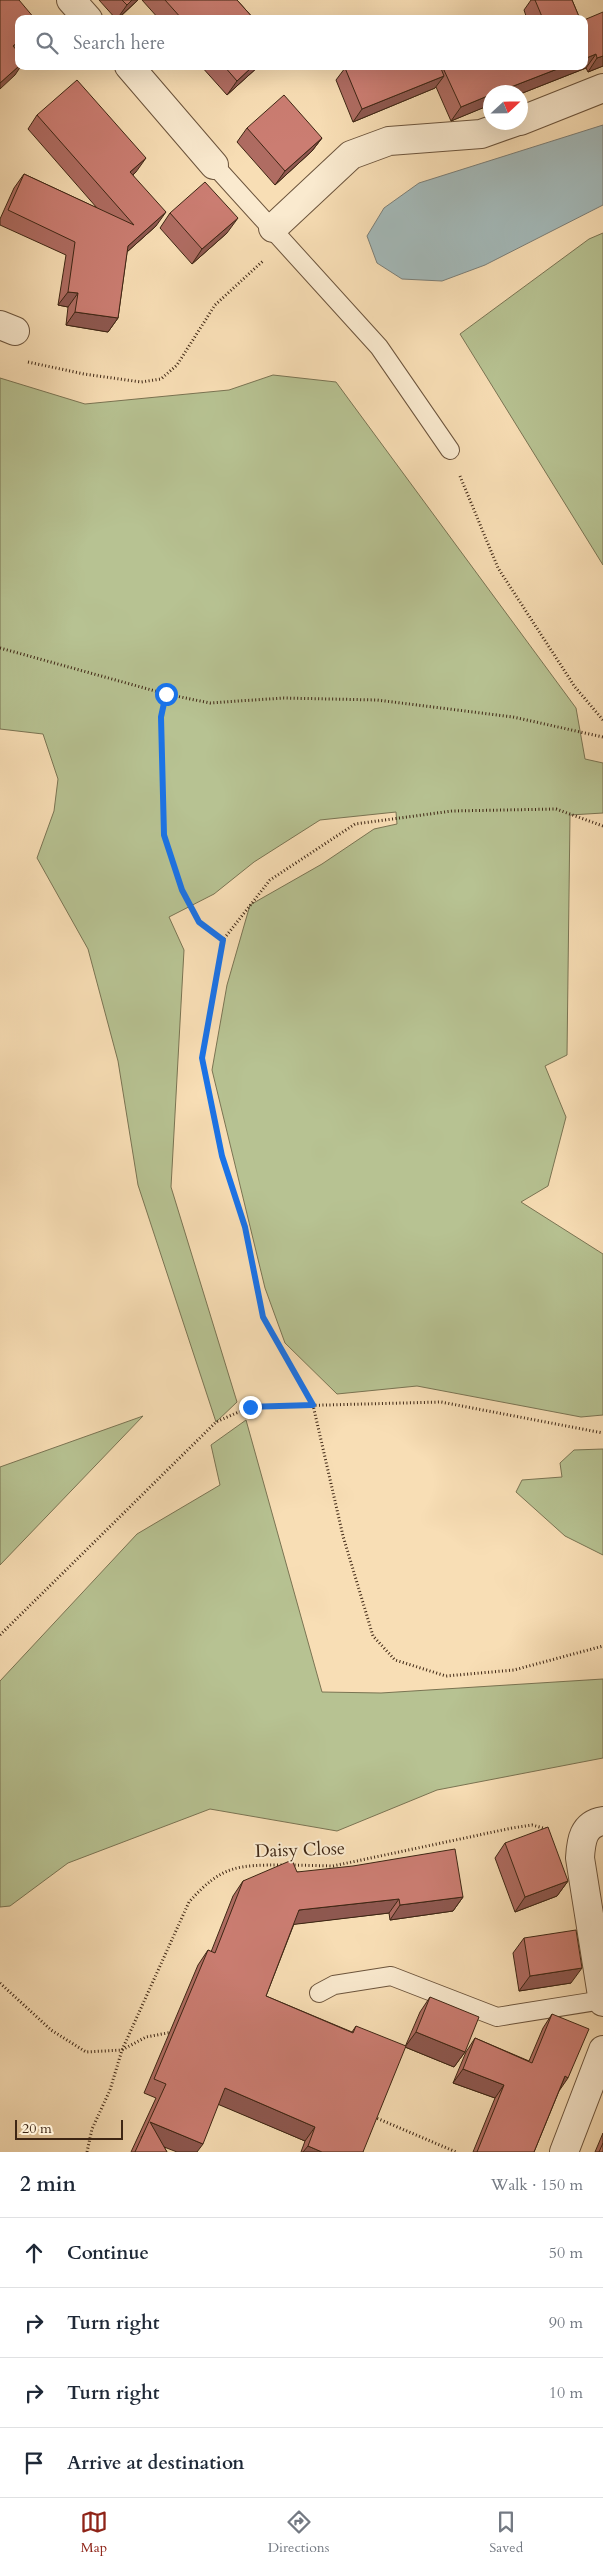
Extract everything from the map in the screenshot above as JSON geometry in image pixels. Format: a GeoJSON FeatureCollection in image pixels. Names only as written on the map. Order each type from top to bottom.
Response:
{"type":"FeatureCollection","features":[{"type":"Feature","properties":{"kind":"street"},"geometry":{"type":"LineString","coordinates":[[72,0],[85,15]]}},
{"type":"Feature","properties":{"kind":"street"},"geometry":{"type":"LineString","coordinates":[[132,70],[214,165]]}},
{"type":"Feature","properties":{"kind":"street"},"geometry":{"type":"LineString","coordinates":[[528,118],[603,88]]}},
{"type":"Feature","properties":{"kind":"street"},"geometry":{"type":"LineString","coordinates":[[279,235],[351,155],[389,142],[481,134],[492,130]]}},
{"type":"Feature","properties":{"kind":"street"},"geometry":{"type":"LineString","coordinates":[[603,1821],[587,1828],[581,1839],[580,1858],[603,2001]]}},
{"type":"Feature","properties":{"kind":"street"},"geometry":{"type":"LineString","coordinates":[[564,2152],[603,2050]]}},
{"type":"Feature","properties":{"kind":"lane"},"geometry":{"type":"LineString","coordinates":[[214,165],[378,347],[450,450]]}},
{"type":"Feature","properties":{"kind":"lane"},"geometry":{"type":"LineString","coordinates":[[319,1993],[334,1985],[391,1976],[497,2017],[603,2001]]}},
{"type":"Feature","properties":{"kind":"path"},"geometry":{"type":"LineString","coordinates":[[20,360],[84,374],[141,382],[161,379],[177,365],[215,304],[279,235]]}},
{"type":"Feature","properties":{"kind":"path"},"geometry":{"type":"LineString","coordinates":[[450,450],[498,568],[575,687],[603,720]]}},
{"type":"Feature","properties":{"kind":"path"},"geometry":{"type":"LineString","coordinates":[[0,648],[166,694],[210,703],[283,698],[377,700],[514,717],[603,738]]}},
{"type":"Feature","properties":{"kind":"path"},"geometry":{"type":"LineString","coordinates":[[166,694],[161,717],[164,835],[182,890],[199,922],[223,940]]}},
{"type":"Feature","properties":{"kind":"path"},"geometry":{"type":"LineString","coordinates":[[603,826],[556,809],[452,811],[354,824],[270,880],[223,940],[202,1058],[222,1156],[245,1227],[263,1317],[313,1405],[342,1536],[374,1636],[395,1660],[446,1676],[514,1670],[603,1646]]}},
{"type":"Feature","properties":{"kind":"path"},"geometry":{"type":"LineString","coordinates":[[0,1636],[216,1422],[250,1407],[441,1402],[603,1433]]}},
{"type":"Feature","properties":{"kind":"path","name":"Daisy Close"},"geometry":{"type":"LineString","coordinates":[[87,2152],[92,2129],[110,2090],[122,2050],[189,1902],[205,1884],[222,1872],[247,1865],[333,1866],[532,1824],[581,1839]]}},
{"type":"Feature","properties":{"kind":"path"},"geometry":{"type":"LineString","coordinates":[[0,1983],[51,2030],[86,2052],[122,2050],[146,2037],[176,2031]]}},
{"type":"Feature","properties":{"kind":"path"},"geometry":{"type":"LineString","coordinates":[[366,2113],[456,2152]]}},
{"type":"Feature","properties":{"kind":"green space"},"geometry":{"type":"Polygon","coordinates":[[[603,233],[603,565],[460,334],[589,239],[603,233]]]}},
{"type":"Feature","properties":{"kind":"green space"},"geometry":{"type":"Polygon","coordinates":[[[273,375],[336,382],[576,708],[585,759],[603,763],[603,813],[570,815],[567,1055],[545,1066],[566,1117],[548,1186],[521,1202],[603,1254],[603,1415],[581,1417],[417,1386],[337,1394],[285,1343],[265,1288],[212,1070],[227,985],[250,905],[322,864],[374,829],[397,824],[396,812],[320,820],[254,862],[214,894],[169,917],[184,950],[171,1187],[237,1402],[216,1422],[138,1185],[118,1061],[88,949],[37,858],[54,811],[58,779],[43,734],[0,729],[0,378],[85,404],[229,390],[273,375]]]}},
{"type":"Feature","properties":{"kind":"green space"},"geometry":{"type":"Polygon","coordinates":[[[143,1416],[0,1565],[0,1467],[143,1416]]]}},
{"type":"Feature","properties":{"kind":"green space"},"geometry":{"type":"Polygon","coordinates":[[[246,1420],[322,1692],[381,1693],[603,1679],[603,1758],[437,1790],[337,1831],[210,1809],[68,1863],[10,1906],[0,1907],[0,1681],[137,1534],[220,1485],[211,1445],[246,1420]]]}},
{"type":"Feature","properties":{"kind":"green space"},"geometry":{"type":"Polygon","coordinates":[[[603,1449],[603,1555],[565,1536],[516,1492],[522,1480],[562,1477],[560,1463],[574,1450],[603,1449]]]}},
{"type":"Feature","properties":{"kind":"shaded area"},"geometry":{"type":"Polygon","coordinates":[[[603,125],[603,205],[485,265],[442,281],[402,279],[377,263],[367,236],[384,208],[419,183],[603,125]]]}},
{"type":"Feature","properties":{"kind":"building"},"geometry":{"type":"Polygon","coordinates":[[[0,0],[19,0],[32,15],[15,15],[15,44],[13,46],[15,48],[15,70],[0,83],[0,0]]]}},
{"type":"Feature","properties":{"kind":"building"},"geometry":{"type":"Polygon","coordinates":[[[122,0],[132,0],[127,5],[122,0]]]}},
{"type":"Feature","properties":{"kind":"building"},"geometry":{"type":"Polygon","coordinates":[[[165,0],[237,0],[250,15],[178,15],[165,0]]]}},
{"type":"Feature","properties":{"kind":"building"},"geometry":{"type":"Polygon","coordinates":[[[535,0],[572,0],[578,15],[541,15],[535,0]]]}},
{"type":"Feature","properties":{"kind":"building"},"geometry":{"type":"Polygon","coordinates":[[[603,12],[603,56],[597,58],[596,54],[588,57],[588,18],[603,12]]]}},
{"type":"Feature","properties":{"kind":"building"},"geometry":{"type":"Polygon","coordinates":[[[227,70],[249,70],[237,81],[227,70]]]}},
{"type":"Feature","properties":{"kind":"building"},"geometry":{"type":"Polygon","coordinates":[[[346,70],[442,70],[444,76],[362,109],[346,70]]]}},
{"type":"Feature","properties":{"kind":"building"},"geometry":{"type":"Polygon","coordinates":[[[444,70],[555,70],[516,85],[483,85],[483,98],[461,107],[444,70]]]}},
{"type":"Feature","properties":{"kind":"building"},"geometry":{"type":"Polygon","coordinates":[[[77,80],[146,158],[130,172],[166,212],[128,246],[118,318],[75,312],[78,293],[68,292],[75,242],[8,210],[24,174],[134,225],[37,115],[77,80]]]}},
{"type":"Feature","properties":{"kind":"building"},"geometry":{"type":"Polygon","coordinates":[[[284,95],[322,138],[285,171],[247,128],[284,95]]]}},
{"type":"Feature","properties":{"kind":"building"},"geometry":{"type":"Polygon","coordinates":[[[205,182],[238,218],[202,249],[170,213],[205,182]]]}},
{"type":"Feature","properties":{"kind":"building"},"geometry":{"type":"Polygon","coordinates":[[[548,1827],[568,1881],[525,1897],[505,1843],[548,1827]]]}},
{"type":"Feature","properties":{"kind":"building"},"geometry":{"type":"Polygon","coordinates":[[[455,1849],[463,1897],[400,1905],[399,1899],[299,1910],[266,1996],[353,2033],[356,2026],[406,2046],[363,2152],[322,2152],[308,2146],[315,2127],[225,2088],[203,2144],[150,2122],[167,2152],[135,2152],[166,2084],[154,2079],[208,1950],[215,1953],[243,1881],[292,1860],[297,1872],[353,1866],[455,1849]]]}},
{"type":"Feature","properties":{"kind":"building"},"geometry":{"type":"Polygon","coordinates":[[[576,1930],[582,1968],[530,1976],[524,1938],[576,1930]]]}},
{"type":"Feature","properties":{"kind":"building"},"geometry":{"type":"Polygon","coordinates":[[[430,1997],[479,2017],[465,2052],[416,2032],[430,1997]]]}},
{"type":"Feature","properties":{"kind":"building"},"geometry":{"type":"Polygon","coordinates":[[[552,2014],[589,2029],[568,2078],[565,2076],[534,2152],[477,2152],[504,2085],[463,2069],[475,2038],[532,2063],[552,2014]]]}},
{"type":"Feature","properties":{"kind":"building"},"geometry":{"type":"Polygon","coordinates":[[[603,2143],[603,2152],[599,2152],[603,2143]]]}},
{"type":"Feature","properties":{"kind":"route"},"geometry":{"type":"LineString","coordinates":[[166,694],[161,717],[164,835],[182,890],[199,922],[223,940],[202,1058],[222,1156],[245,1227],[263,1317],[313,1405],[250,1407]]}}]}
